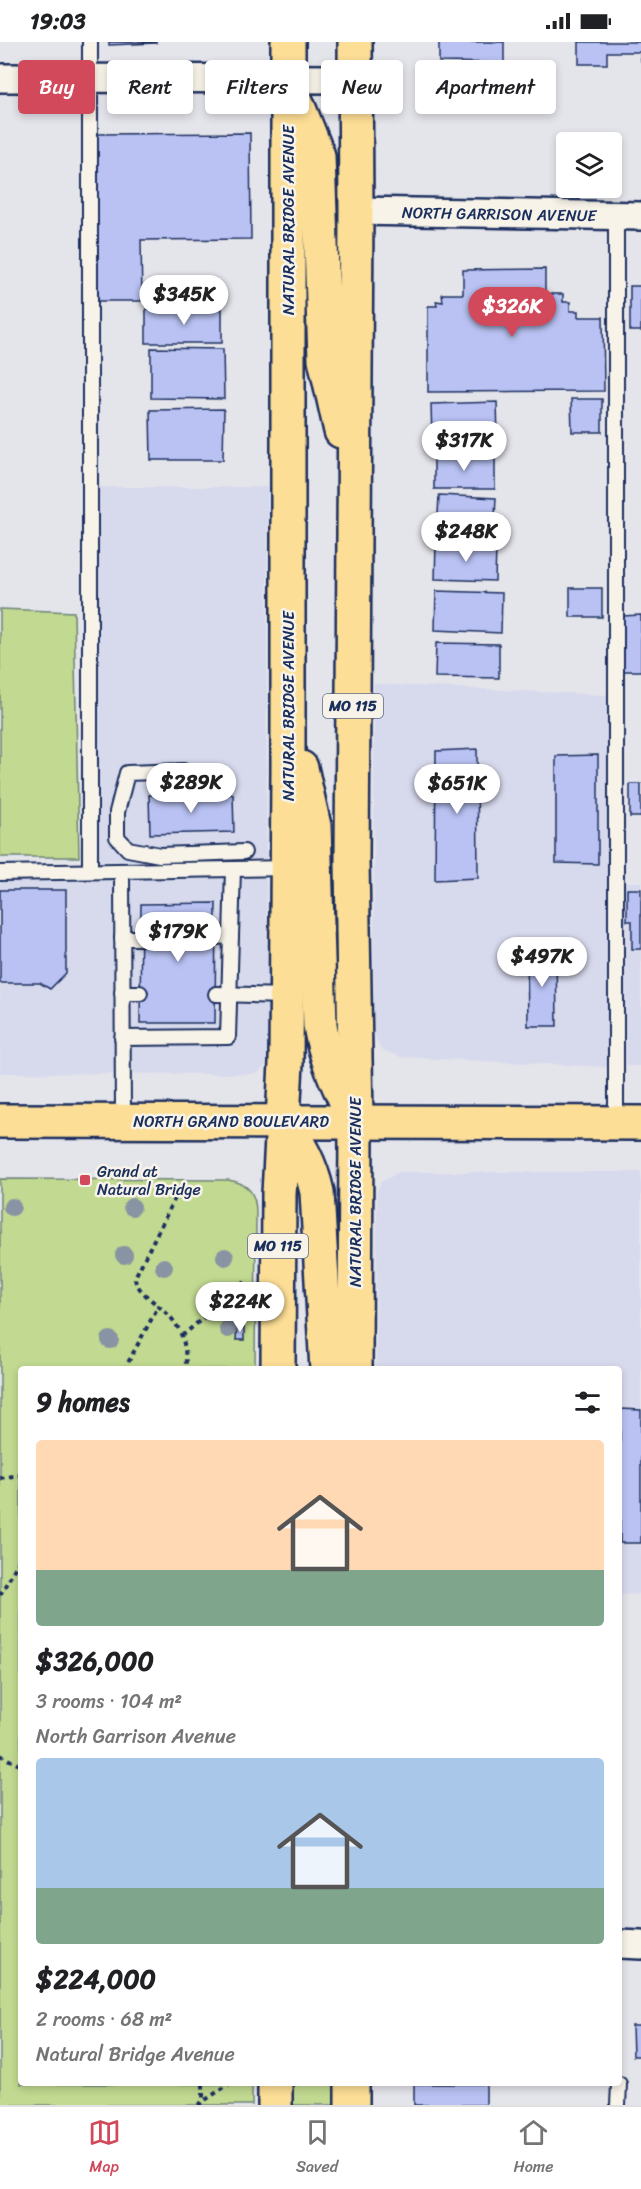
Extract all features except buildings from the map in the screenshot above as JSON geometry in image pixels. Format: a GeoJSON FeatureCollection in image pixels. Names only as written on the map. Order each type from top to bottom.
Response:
{"type":"FeatureCollection","features":[{"type":"Feature","properties":{"kind":"main road","name":"NATURAL BRIDGE AVENUE"},"geometry":{"type":"LineString","coordinates":[[288,42],[288,60]]}},
{"type":"Feature","properties":{"kind":"main road","name":"NATURAL BRIDGE AVENUE"},"geometry":{"type":"LineString","coordinates":[[355,42],[355,60]]}},
{"type":"Feature","properties":{"kind":"main road","name":"NATURAL BRIDGE AVENUE"},"geometry":{"type":"LineString","coordinates":[[278,1366],[279,1194],[286,1063],[288,114]]}},
{"type":"Feature","properties":{"kind":"main road"},"geometry":{"type":"LineString","coordinates":[[301,114],[318,156],[325,359],[354,488]]}},
{"type":"Feature","properties":{"kind":"main road","name":"NATURAL BRIDGE AVENUE"},"geometry":{"type":"LineString","coordinates":[[355,1366],[356,1122],[352,861],[356,114]]}},
{"type":"Feature","properties":{"kind":"main road"},"geometry":{"type":"LineString","coordinates":[[288,714],[314,826],[320,1026],[334,1077],[356,1122]]}},
{"type":"Feature","properties":{"kind":"main road","name":"NORTH GRAND BOULEVARD"},"geometry":{"type":"LineString","coordinates":[[0,1121],[628,1123]]}},
{"type":"Feature","properties":{"kind":"main road"},"geometry":{"type":"LineString","coordinates":[[282,1122],[301,1148],[312,1169],[318,1192],[327,1366]]}},
{"type":"Feature","properties":{"kind":"main road"},"geometry":{"type":"LineString","coordinates":[[275,2086],[275,2105]]}},
{"type":"Feature","properties":{"kind":"main road"},"geometry":{"type":"LineString","coordinates":[[352,2086],[352,2105]]}},
{"type":"Feature","properties":{"kind":"street"},"geometry":{"type":"LineString","coordinates":[[0,78],[18,78]]}},
{"type":"Feature","properties":{"kind":"street"},"geometry":{"type":"LineString","coordinates":[[95,79],[205,80]]}},
{"type":"Feature","properties":{"kind":"street","name":"NORTH GARRISON AVENUE"},"geometry":{"type":"LineString","coordinates":[[357,211],[629,216]]}},
{"type":"Feature","properties":{"kind":"street"},"geometry":{"type":"LineString","coordinates":[[622,1944],[641,1945]]}},
{"type":"Feature","properties":{"kind":"lane"},"geometry":{"type":"LineString","coordinates":[[90,42],[90,60]]}},
{"type":"Feature","properties":{"kind":"lane"},"geometry":{"type":"LineString","coordinates":[[90,114],[90,871]]}},
{"type":"Feature","properties":{"kind":"lane"},"geometry":{"type":"LineString","coordinates":[[628,1123],[629,216]]}},
{"type":"Feature","properties":{"kind":"lane"},"geometry":{"type":"LineString","coordinates":[[183,771],[127,774],[117,812],[117,837],[129,849],[160,855],[244,852]]}},
{"type":"Feature","properties":{"kind":"lane"},"geometry":{"type":"LineString","coordinates":[[0,873],[287,868]]}},
{"type":"Feature","properties":{"kind":"lane"},"geometry":{"type":"LineString","coordinates":[[122,1038],[228,1037],[222,995],[231,936],[233,869]]}},
{"type":"Feature","properties":{"kind":"lane"},"geometry":{"type":"LineString","coordinates":[[122,871],[123,1120]]}},
{"type":"Feature","properties":{"kind":"lane"},"geometry":{"type":"LineString","coordinates":[[216,937],[231,936]]}},
{"type":"Feature","properties":{"kind":"lane"},"geometry":{"type":"LineString","coordinates":[[122,938],[141,938]]}},
{"type":"Feature","properties":{"kind":"lane"},"geometry":{"type":"LineString","coordinates":[[122,993],[140,993]]}},
{"type":"Feature","properties":{"kind":"lane"},"geometry":{"type":"LineString","coordinates":[[222,995],[286,996]]}},
{"type":"Feature","properties":{"kind":"lane"},"geometry":{"type":"LineString","coordinates":[[618,2086],[618,2105]]}},
{"type":"Feature","properties":{"kind":"path"},"geometry":{"type":"LineString","coordinates":[[179,1190],[134,1283],[177,1324],[186,1353],[186,1366]]}},
{"type":"Feature","properties":{"kind":"path"},"geometry":{"type":"LineString","coordinates":[[182,1336],[251,1278]]}},
{"type":"Feature","properties":{"kind":"path"},"geometry":{"type":"LineString","coordinates":[[126,1366],[159,1305]]}},
{"type":"Feature","properties":{"kind":"path"},"geometry":{"type":"LineString","coordinates":[[0,1478],[18,1475]]}},
{"type":"Feature","properties":{"kind":"path"},"geometry":{"type":"LineString","coordinates":[[0,1595],[18,1562]]}},
{"type":"Feature","properties":{"kind":"path"},"geometry":{"type":"LineString","coordinates":[[0,1755],[18,1764]]}},
{"type":"Feature","properties":{"kind":"path"},"geometry":{"type":"LineString","coordinates":[[203,2086],[203,2101]]}},
{"type":"Feature","properties":{"kind":"path"},"geometry":{"type":"LineString","coordinates":[[198,2105],[227,2086]]}},
{"type":"Feature","properties":{"kind":"shaded area"},"geometry":{"type":"Polygon","coordinates":[[[98,487],[268,487],[266,859],[98,862],[98,487]]]}},
{"type":"Feature","properties":{"kind":"shaded area"},"geometry":{"type":"Polygon","coordinates":[[[374,684],[607,695],[607,1067],[401,1057],[382,1050],[376,1040],[374,1029],[374,684]]]}},
{"type":"Feature","properties":{"kind":"shaded area"},"geometry":{"type":"Polygon","coordinates":[[[266,874],[269,1056],[265,1066],[259,1072],[251,1074],[0,1073],[0,878],[266,874]]]}},
{"type":"Feature","properties":{"kind":"shaded area"},"geometry":{"type":"Polygon","coordinates":[[[625,882],[641,882],[641,1066],[626,1066],[625,882]]]}},
{"type":"Feature","properties":{"kind":"shaded area"},"geometry":{"type":"Polygon","coordinates":[[[399,1172],[641,1172],[641,1594],[622,1595],[622,1366],[376,1366],[377,1192],[381,1182],[399,1172]]]}},
{"type":"Feature","properties":{"kind":"green space"},"geometry":{"type":"Polygon","coordinates":[[[0,609],[74,612],[79,857],[0,857],[0,609]]]}},
{"type":"Feature","properties":{"kind":"green space"},"geometry":{"type":"Polygon","coordinates":[[[0,1179],[228,1180],[246,1187],[255,1200],[255,1366],[18,1366],[18,2086],[252,2086],[252,2105],[0,2105],[0,1179]]]}},
{"type":"Feature","properties":{"kind":"green space"},"geometry":{"type":"Polygon","coordinates":[[[288,2086],[338,2086],[338,2105],[288,2105],[288,2086]]]}},
{"type":"Feature","properties":{"kind":"place","name":"Grand at Natural Bridge"},"geometry":{"type":"Point","coordinates":[85,1180]}}]}
